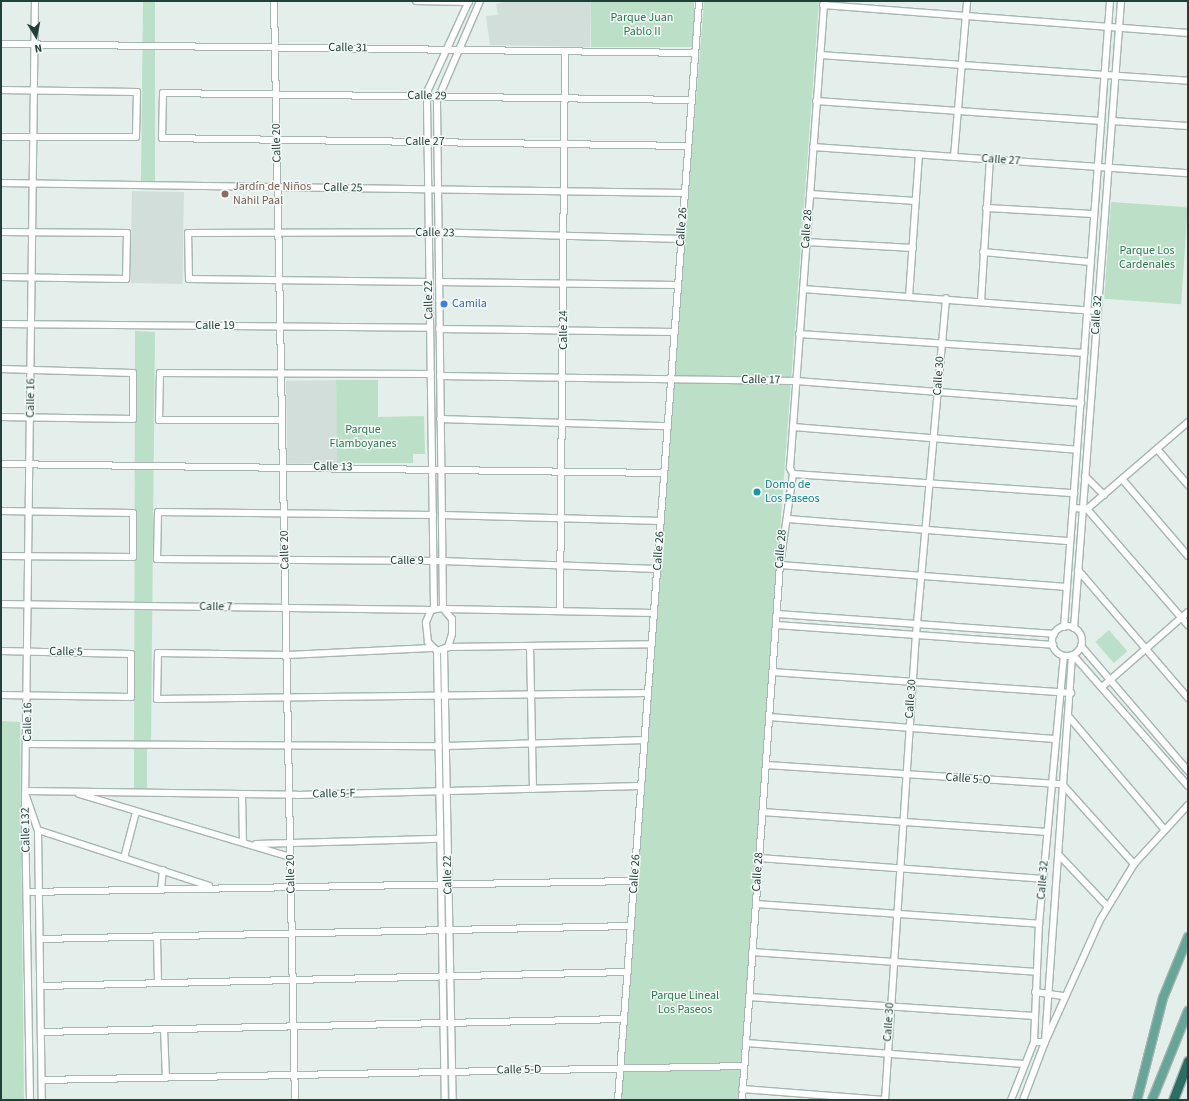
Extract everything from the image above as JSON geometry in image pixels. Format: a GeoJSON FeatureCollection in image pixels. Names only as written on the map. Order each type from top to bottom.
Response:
{"type":"FeatureCollection","features":[{"type":"Feature","properties":{"kind":"highway"},"geometry":{"type":"LineString","coordinates":[[1173,1100],[1188,1061]]}},
{"type":"Feature","properties":{"kind":"main road"},"geometry":{"type":"LineString","coordinates":[[1137,1100],[1163,998],[1188,938]]}},
{"type":"Feature","properties":{"kind":"main road"},"geometry":{"type":"LineString","coordinates":[[1152,1100],[1188,1011]]}},
{"type":"Feature","properties":{"kind":"street","name":"Calle 16"},"geometry":{"type":"LineString","coordinates":[[26,793],[28,744],[28,604],[35,1]]}},
{"type":"Feature","properties":{"kind":"street","name":"Calle 20"},"geometry":{"type":"LineString","coordinates":[[274,1],[278,140],[280,327],[295,1100]]}},
{"type":"Feature","properties":{"kind":"street"},"geometry":{"type":"LineString","coordinates":[[416,1],[469,1]]}},
{"type":"Feature","properties":{"kind":"street","name":"Calle 22"},"geometry":{"type":"LineString","coordinates":[[445,1100],[438,698],[434,649],[426,630],[432,609],[433,561],[427,142],[428,96],[446,50],[469,1]]}},
{"type":"Feature","properties":{"kind":"street","name":"Calle 22"},"geometry":{"type":"LineString","coordinates":[[453,1100],[445,698],[446,648],[453,627],[444,608],[442,561],[437,142],[438,96],[480,1]]}},
{"type":"Feature","properties":{"kind":"street","name":"Calle 26"},"geometry":{"type":"LineString","coordinates":[[618,1100],[699,1]]}},
{"type":"Feature","properties":{"kind":"street"},"geometry":{"type":"LineString","coordinates":[[954,157],[960,65],[967,1]]}},
{"type":"Feature","properties":{"kind":"street","name":"Calle 32"},"geometry":{"type":"LineString","coordinates":[[1064,627],[1110,1]]}},
{"type":"Feature","properties":{"kind":"street","name":"Calle 32"},"geometry":{"type":"LineString","coordinates":[[1074,628],[1078,570],[1085,509],[1086,476],[1121,1]]}},
{"type":"Feature","properties":{"kind":"street"},"geometry":{"type":"LineString","coordinates":[[824,3],[966,17],[1188,33]]}},
{"type":"Feature","properties":{"kind":"street","name":"Calle 28"},"geometry":{"type":"LineString","coordinates":[[742,1100],[776,614],[784,522],[788,519],[793,474],[790,468],[824,3]]}},
{"type":"Feature","properties":{"kind":"street","name":"Calle 31"},"geometry":{"type":"LineString","coordinates":[[1,44],[695,53]]}},
{"type":"Feature","properties":{"kind":"street","name":"Calle 24"},"geometry":{"type":"LineString","coordinates":[[560,609],[560,518],[564,377],[565,51]]}},
{"type":"Feature","properties":{"kind":"street"},"geometry":{"type":"LineString","coordinates":[[820,55],[1188,81]]}},
{"type":"Feature","properties":{"kind":"street"},"geometry":{"type":"LineString","coordinates":[[1,90],[136,92],[136,137],[1,137]]}},
{"type":"Feature","properties":{"kind":"street","name":"Calle 29"},"geometry":{"type":"LineString","coordinates":[[162,138],[163,93],[564,97],[692,100]]}},
{"type":"Feature","properties":{"kind":"street"},"geometry":{"type":"LineString","coordinates":[[816,101],[1101,121]]}},
{"type":"Feature","properties":{"kind":"street"},"geometry":{"type":"LineString","coordinates":[[1112,122],[1188,126]]}},
{"type":"Feature","properties":{"kind":"street","name":"Calle 27"},"geometry":{"type":"LineString","coordinates":[[162,138],[688,146]]}},
{"type":"Feature","properties":{"kind":"street","name":"Calle 27"},"geometry":{"type":"LineString","coordinates":[[813,147],[1188,173]]}},
{"type":"Feature","properties":{"kind":"street"},"geometry":{"type":"LineString","coordinates":[[909,297],[919,154]]}},
{"type":"Feature","properties":{"kind":"street"},"geometry":{"type":"LineString","coordinates":[[981,301],[990,159]]}},
{"type":"Feature","properties":{"kind":"street","name":"Calle 25"},"geometry":{"type":"LineString","coordinates":[[1,183],[278,188],[565,190],[685,193]]}},
{"type":"Feature","properties":{"kind":"street"},"geometry":{"type":"LineString","coordinates":[[810,194],[916,201]]}},
{"type":"Feature","properties":{"kind":"street"},"geometry":{"type":"LineString","coordinates":[[986,208],[1094,214]]}},
{"type":"Feature","properties":{"kind":"street"},"geometry":{"type":"LineString","coordinates":[[1,232],[127,233],[126,279],[1,277]]}},
{"type":"Feature","properties":{"kind":"street","name":"Calle 23"},"geometry":{"type":"LineString","coordinates":[[280,280],[188,279],[188,233],[428,232],[682,239]]}},
{"type":"Feature","properties":{"kind":"street"},"geometry":{"type":"LineString","coordinates":[[806,242],[913,248]]}},
{"type":"Feature","properties":{"kind":"street"},"geometry":{"type":"LineString","coordinates":[[983,252],[1091,262]]}},
{"type":"Feature","properties":{"kind":"street"},"geometry":{"type":"LineString","coordinates":[[280,280],[429,282]]}},
{"type":"Feature","properties":{"kind":"street"},"geometry":{"type":"LineString","coordinates":[[439,282],[678,285]]}},
{"type":"Feature","properties":{"kind":"street"},"geometry":{"type":"LineString","coordinates":[[803,289],[909,297],[946,298],[1098,311]]}},
{"type":"Feature","properties":{"kind":"street","name":"Calle 30"},"geometry":{"type":"LineString","coordinates":[[885,1100],[891,1007],[892,961],[905,775],[921,575],[928,530],[930,483],[935,441],[941,341],[946,298]]}},
{"type":"Feature","properties":{"kind":"street","name":"Calle 19"},"geometry":{"type":"LineString","coordinates":[[1,324],[430,328]]}},
{"type":"Feature","properties":{"kind":"street"},"geometry":{"type":"LineString","coordinates":[[439,328],[675,332]]}},
{"type":"Feature","properties":{"kind":"street"},"geometry":{"type":"LineString","coordinates":[[800,334],[941,341],[1084,353]]}},
{"type":"Feature","properties":{"kind":"street"},"geometry":{"type":"LineString","coordinates":[[1,369],[134,372],[133,419],[1,417]]}},
{"type":"Feature","properties":{"kind":"street"},"geometry":{"type":"LineString","coordinates":[[282,420],[159,420],[160,373],[431,374]]}},
{"type":"Feature","properties":{"kind":"street","name":"Calle 17"},"geometry":{"type":"LineString","coordinates":[[440,376],[796,381],[938,390],[1080,403]]}},
{"type":"Feature","properties":{"kind":"street"},"geometry":{"type":"LineString","coordinates":[[440,419],[563,425],[668,426]]}},
{"type":"Feature","properties":{"kind":"street"},"geometry":{"type":"LineString","coordinates":[[1073,508],[1085,509],[1104,495],[1188,422]]}},
{"type":"Feature","properties":{"kind":"street"},"geometry":{"type":"LineString","coordinates":[[793,427],[935,441],[1077,450]]}},
{"type":"Feature","properties":{"kind":"street"},"geometry":{"type":"LineString","coordinates":[[1157,449],[1188,485]]}},
{"type":"Feature","properties":{"kind":"street","name":"Calle 13"},"geometry":{"type":"LineString","coordinates":[[1,464],[664,473]]}},
{"type":"Feature","properties":{"kind":"street"},"geometry":{"type":"LineString","coordinates":[[793,474],[1074,493]]}},
{"type":"Feature","properties":{"kind":"street"},"geometry":{"type":"LineString","coordinates":[[1086,476],[1104,495]]}},
{"type":"Feature","properties":{"kind":"street"},"geometry":{"type":"LineString","coordinates":[[1122,479],[1188,556]]}},
{"type":"Feature","properties":{"kind":"street"},"geometry":{"type":"LineString","coordinates":[[1085,509],[1188,625]]}},
{"type":"Feature","properties":{"kind":"street"},"geometry":{"type":"LineString","coordinates":[[1,511],[133,513],[133,557],[1,556]]}},
{"type":"Feature","properties":{"kind":"street","name":"Calle 9"},"geometry":{"type":"LineString","coordinates":[[284,514],[158,512],[157,559],[442,561],[657,569]]}},
{"type":"Feature","properties":{"kind":"street"},"geometry":{"type":"LineString","coordinates":[[284,514],[433,515]]}},
{"type":"Feature","properties":{"kind":"street"},"geometry":{"type":"LineString","coordinates":[[442,515],[661,521]]}},
{"type":"Feature","properties":{"kind":"street"},"geometry":{"type":"LineString","coordinates":[[788,519],[1070,541]]}},
{"type":"Feature","properties":{"kind":"street"},"geometry":{"type":"LineString","coordinates":[[780,565],[1067,587]]}},
{"type":"Feature","properties":{"kind":"street"},"geometry":{"type":"LineString","coordinates":[[1078,570],[1144,650],[1188,698]]}},
{"type":"Feature","properties":{"kind":"street","name":"Calle 7"},"geometry":{"type":"LineString","coordinates":[[1,604],[286,608],[444,608]]}},
{"type":"Feature","properties":{"kind":"street"},"geometry":{"type":"LineString","coordinates":[[444,608],[560,609],[654,613]]}},
{"type":"Feature","properties":{"kind":"street"},"geometry":{"type":"LineString","coordinates":[[1102,687],[1188,612]]}},
{"type":"Feature","properties":{"kind":"street"},"geometry":{"type":"LineString","coordinates":[[776,614],[1054,634],[1064,627],[1074,628],[1081,636],[1081,646],[1188,771]]}},
{"type":"Feature","properties":{"kind":"street"},"geometry":{"type":"LineString","coordinates":[[776,625],[1053,645],[1064,656],[1072,655],[1081,646]]}},
{"type":"Feature","properties":{"kind":"street"},"geometry":{"type":"LineString","coordinates":[[1053,645],[1054,634]]}},
{"type":"Feature","properties":{"kind":"street"},"geometry":{"type":"LineString","coordinates":[[648,693],[288,700],[157,699],[158,653],[287,655],[446,648],[652,644]]}},
{"type":"Feature","properties":{"kind":"street"},"geometry":{"type":"LineString","coordinates":[[530,646],[533,789]]}},
{"type":"Feature","properties":{"kind":"street","name":"Calle 5"},"geometry":{"type":"LineString","coordinates":[[1,651],[131,654],[130,697],[28,695]]}},
{"type":"Feature","properties":{"kind":"street"},"geometry":{"type":"LineString","coordinates":[[1072,655],[1102,687],[1188,786]]}},
{"type":"Feature","properties":{"kind":"street","name":"Calle 32"},"geometry":{"type":"LineString","coordinates":[[1023,1100],[1045,1042],[1059,855],[1062,784],[1071,693],[1072,655]]}},
{"type":"Feature","properties":{"kind":"street","name":"Calle 32"},"geometry":{"type":"LineString","coordinates":[[1011,1100],[1034,1042],[1039,924],[1054,739],[1064,656]]}},
{"type":"Feature","properties":{"kind":"street"},"geometry":{"type":"LineString","coordinates":[[772,672],[912,684],[1071,693]]}},
{"type":"Feature","properties":{"kind":"street"},"geometry":{"type":"LineString","coordinates":[[1,695],[28,695]]}},
{"type":"Feature","properties":{"kind":"street"},"geometry":{"type":"LineString","coordinates":[[769,717],[1054,739]]}},
{"type":"Feature","properties":{"kind":"street"},"geometry":{"type":"LineString","coordinates":[[1069,717],[1164,829]]}},
{"type":"Feature","properties":{"kind":"street"},"geometry":{"type":"LineString","coordinates":[[446,746],[645,740]]}},
{"type":"Feature","properties":{"kind":"street"},"geometry":{"type":"LineString","coordinates":[[28,744],[288,748],[439,746]]}},
{"type":"Feature","properties":{"kind":"street","name":"Calle 5-O"},"geometry":{"type":"LineString","coordinates":[[766,765],[1050,785],[1062,784]]}},
{"type":"Feature","properties":{"kind":"street"},"geometry":{"type":"LineString","coordinates":[[1062,784],[1134,864]]}},
{"type":"Feature","properties":{"kind":"street","name":"Calle 5-F"},"geometry":{"type":"LineString","coordinates":[[26,793],[289,794],[641,786]]}},
{"type":"Feature","properties":{"kind":"street","name":"Calle 132"},"geometry":{"type":"LineString","coordinates":[[26,793],[38,830],[42,986],[42,1100]]}},
{"type":"Feature","properties":{"kind":"street","name":"Calle 132"},"geometry":{"type":"LineString","coordinates":[[26,793],[30,1100]]}},
{"type":"Feature","properties":{"kind":"street"},"geometry":{"type":"LineString","coordinates":[[76,793],[290,857]]}},
{"type":"Feature","properties":{"kind":"street"},"geometry":{"type":"LineString","coordinates":[[242,794],[243,842]]}},
{"type":"Feature","properties":{"kind":"street"},"geometry":{"type":"LineString","coordinates":[[1034,1042],[1045,1042],[1065,996],[1108,907],[1134,864],[1164,829],[1188,805]]}},
{"type":"Feature","properties":{"kind":"street"},"geometry":{"type":"LineString","coordinates":[[124,858],[136,812]]}},
{"type":"Feature","properties":{"kind":"street"},"geometry":{"type":"LineString","coordinates":[[762,812],[1047,832]]}},
{"type":"Feature","properties":{"kind":"street"},"geometry":{"type":"LineString","coordinates":[[38,830],[214,887]]}},
{"type":"Feature","properties":{"kind":"street"},"geometry":{"type":"LineString","coordinates":[[253,845],[290,841],[440,839]]}},
{"type":"Feature","properties":{"kind":"street"},"geometry":{"type":"LineString","coordinates":[[1059,855],[1108,907]]}},
{"type":"Feature","properties":{"kind":"street"},"geometry":{"type":"LineString","coordinates":[[759,858],[899,867],[1043,879]]}},
{"type":"Feature","properties":{"kind":"street"},"geometry":{"type":"LineString","coordinates":[[161,889],[163,870]]}},
{"type":"Feature","properties":{"kind":"street"},"geometry":{"type":"LineString","coordinates":[[28,892],[214,887],[634,881]]}},
{"type":"Feature","properties":{"kind":"street"},"geometry":{"type":"LineString","coordinates":[[756,904],[1039,924]]}},
{"type":"Feature","properties":{"kind":"street"},"geometry":{"type":"LineString","coordinates":[[40,939],[157,938],[631,926]]}},
{"type":"Feature","properties":{"kind":"street"},"geometry":{"type":"LineString","coordinates":[[157,938],[158,983]]}},
{"type":"Feature","properties":{"kind":"street"},"geometry":{"type":"LineString","coordinates":[[752,952],[1036,972]]}},
{"type":"Feature","properties":{"kind":"street"},"geometry":{"type":"LineString","coordinates":[[42,986],[443,979],[628,972]]}},
{"type":"Feature","properties":{"kind":"street"},"geometry":{"type":"LineString","coordinates":[[1035,992],[1065,996]]}},
{"type":"Feature","properties":{"kind":"street"},"geometry":{"type":"LineString","coordinates":[[749,997],[1034,1016]]}},
{"type":"Feature","properties":{"kind":"street"},"geometry":{"type":"LineString","coordinates":[[41,1032],[451,1025],[624,1019]]}},
{"type":"Feature","properties":{"kind":"street"},"geometry":{"type":"LineString","coordinates":[[164,1029],[166,1078]]}},
{"type":"Feature","properties":{"kind":"street"},"geometry":{"type":"LineString","coordinates":[[746,1043],[1024,1064]]}},
{"type":"Feature","properties":{"kind":"street","name":"Calle 5-D"},"geometry":{"type":"LineString","coordinates":[[42,1080],[744,1066]]}},
{"type":"Feature","properties":{"kind":"street"},"geometry":{"type":"LineString","coordinates":[[742,1089],[885,1100]]}},
{"type":"Feature","properties":{"kind":"shaded area"},"geometry":{"type":"Polygon","coordinates":[[[508,1],[591,1],[590,47],[490,45],[486,16],[498,15],[496,4],[508,1]]]}},
{"type":"Feature","properties":{"kind":"shaded area"},"geometry":{"type":"Polygon","coordinates":[[[132,191],[184,192],[182,284],[130,283],[132,191]]]}},
{"type":"Feature","properties":{"kind":"shaded area"},"geometry":{"type":"Polygon","coordinates":[[[336,380],[337,463],[287,464],[286,381],[336,380]]]}},
{"type":"Feature","properties":{"kind":"green space"},"geometry":{"type":"Polygon","coordinates":[[[143,1],[155,1],[155,182],[141,182],[143,1]]]}},
{"type":"Feature","properties":{"kind":"green space","name":"Parque Juan Pablo II"},"geometry":{"type":"Polygon","coordinates":[[[591,1],[694,1],[694,47],[591,47],[591,1]]]}},
{"type":"Feature","properties":{"kind":"green space","name":"Parque Lineal Los Paseos"},"geometry":{"type":"Polygon","coordinates":[[[704,1],[819,1],[738,1100],[621,1100],[652,644],[704,1]]]}},
{"type":"Feature","properties":{"kind":"green space","name":"Parque Los Cardenales"},"geometry":{"type":"Polygon","coordinates":[[[1111,202],[1188,207],[1181,304],[1104,299],[1111,202]]]}},
{"type":"Feature","properties":{"kind":"green space"},"geometry":{"type":"Polygon","coordinates":[[[135,331],[155,332],[151,742],[147,749],[147,788],[134,788],[135,331]]]}},
{"type":"Feature","properties":{"kind":"green space","name":"Parque Flamboyanes"},"geometry":{"type":"Polygon","coordinates":[[[336,380],[378,380],[378,417],[424,416],[425,454],[413,454],[413,463],[337,463],[336,380]]]}},
{"type":"Feature","properties":{"kind":"green space"},"geometry":{"type":"Polygon","coordinates":[[[1109,630],[1127,651],[1114,663],[1095,642],[1109,630]]]}},
{"type":"Feature","properties":{"kind":"green space"},"geometry":{"type":"Polygon","coordinates":[[[1,721],[20,722],[24,1100],[1,1100],[1,721]]]}},
{"type":"Feature","properties":{"kind":"place","name":"Jardín de Niños Nahil Paal"},"geometry":{"type":"Point","coordinates":[225,194]}},
{"type":"Feature","properties":{"kind":"place","name":"Camila"},"geometry":{"type":"Point","coordinates":[444,304]}},
{"type":"Feature","properties":{"kind":"place","name":"Domo de Los Paseos"},"geometry":{"type":"Point","coordinates":[757,492]}}]}
